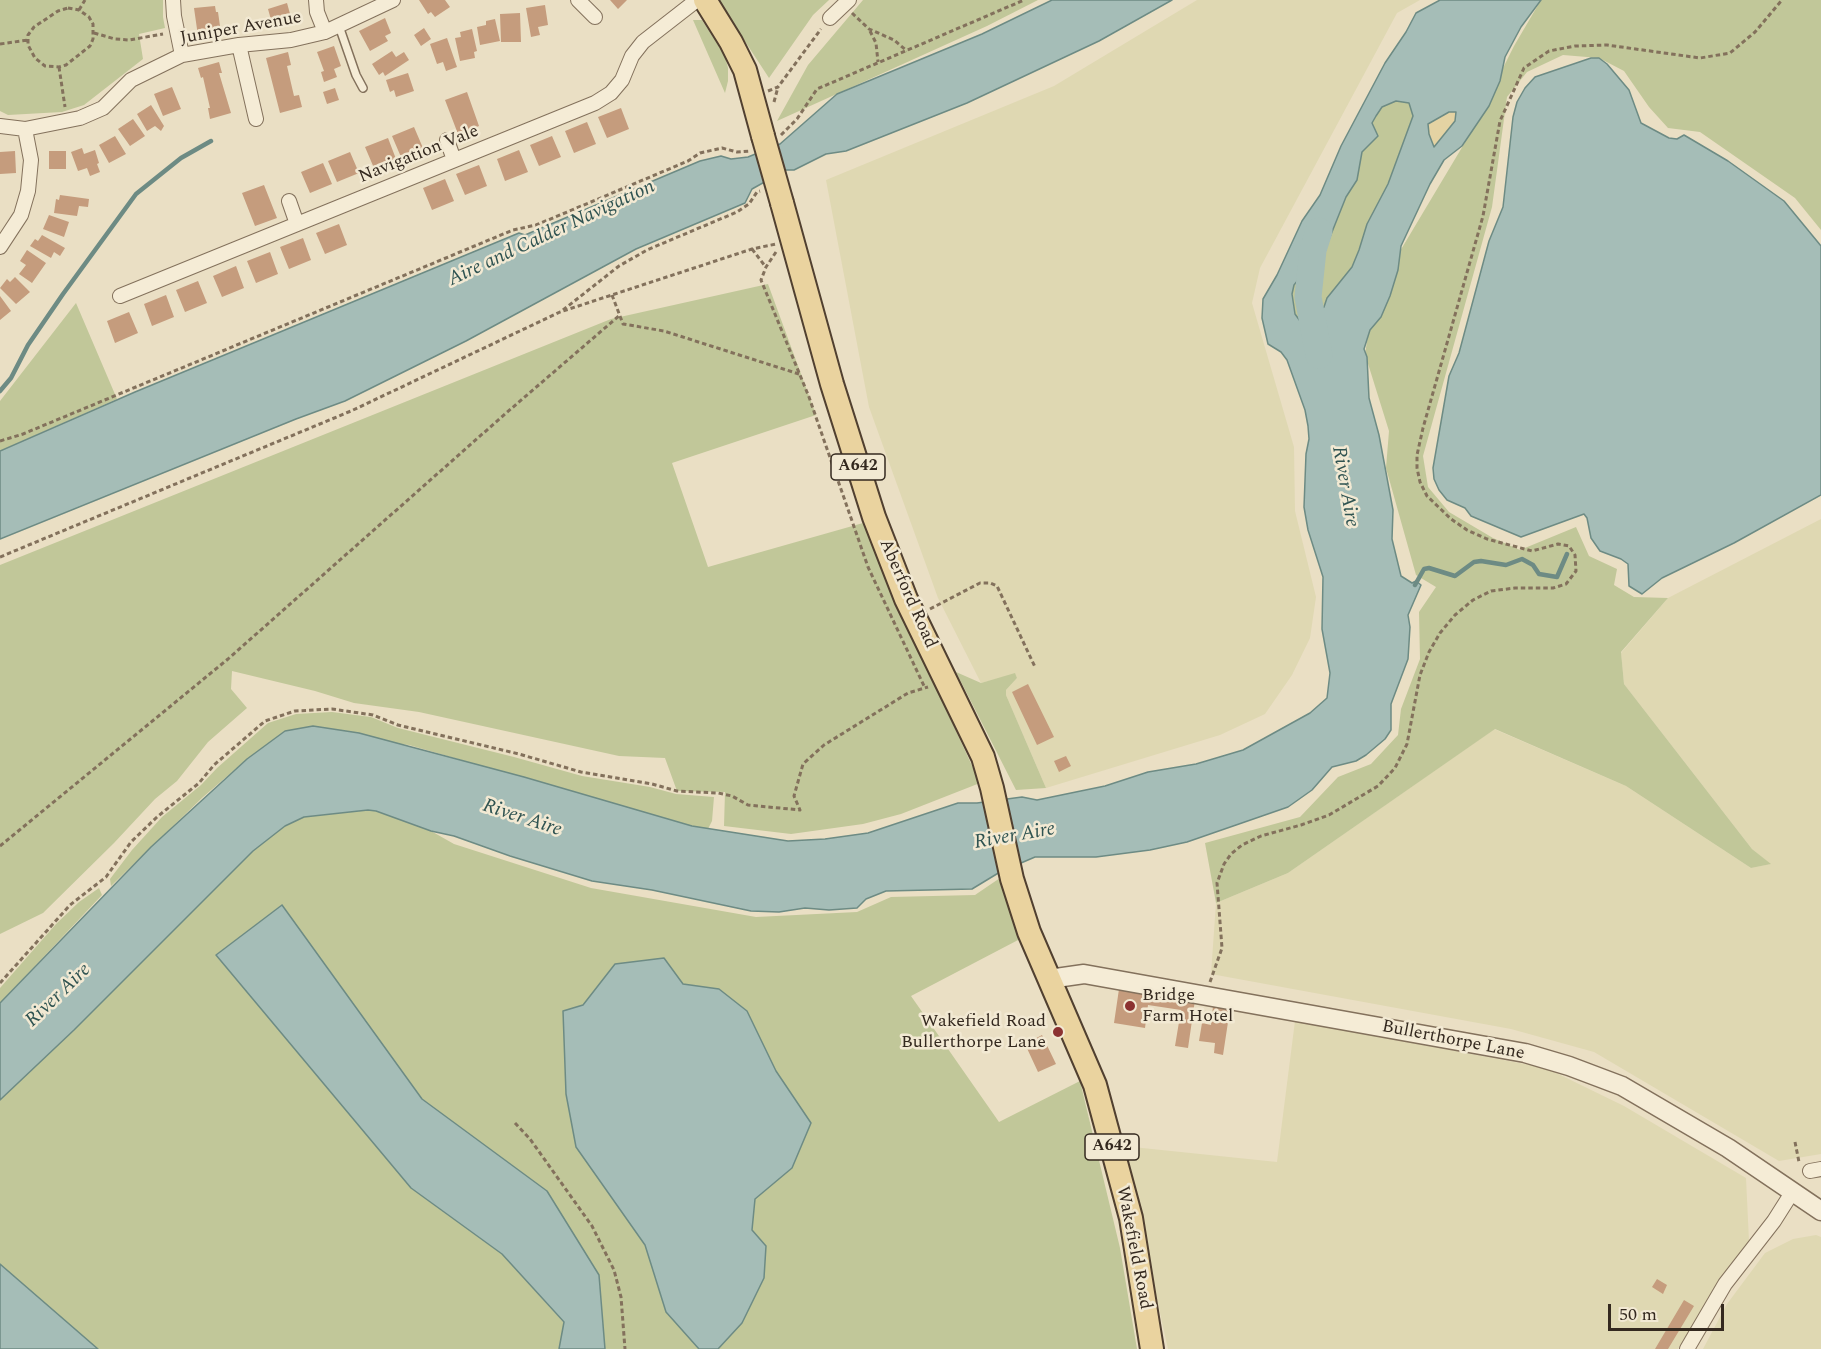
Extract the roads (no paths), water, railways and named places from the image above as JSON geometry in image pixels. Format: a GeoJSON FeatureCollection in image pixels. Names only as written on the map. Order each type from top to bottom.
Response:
{"type":"FeatureCollection","features":[{"type":"Feature","properties":{"kind":"main road","name":"Aberford Road"},"geometry":{"type":"LineString","coordinates":[[705,0],[745,70],[832,384],[870,506],[906,599],[983,757],[1012,879],[1029,932],[1049,979]]}},
{"type":"Feature","properties":{"kind":"main road","name":"Wakefield Road"},"geometry":{"type":"LineString","coordinates":[[1049,979],[1095,1085],[1131,1218],[1152,1349]]}},
{"type":"Feature","properties":{"kind":"street"},"geometry":{"type":"LineString","coordinates":[[173,0],[182,55]]}},
{"type":"Feature","properties":{"kind":"street"},"geometry":{"type":"LineString","coordinates":[[316,0],[317,12],[325,32]]}},
{"type":"Feature","properties":{"kind":"street","name":"Juniper Avenue"},"geometry":{"type":"LineString","coordinates":[[0,126],[26,129],[67,121],[103,108],[131,80],[182,55],[239,45],[291,40],[325,32],[393,0]]}},
{"type":"Feature","properties":{"kind":"street"},"geometry":{"type":"LineString","coordinates":[[578,0],[595,17]]}},
{"type":"Feature","properties":{"kind":"street","name":"Navigation Vale"},"geometry":{"type":"LineString","coordinates":[[120,296],[595,103],[611,93],[622,80],[632,57],[643,42],[697,0]]}},
{"type":"Feature","properties":{"kind":"street"},"geometry":{"type":"LineString","coordinates":[[830,18],[846,3]]}},
{"type":"Feature","properties":{"kind":"street"},"geometry":{"type":"LineString","coordinates":[[239,45],[256,119]]}},
{"type":"Feature","properties":{"kind":"street"},"geometry":{"type":"LineString","coordinates":[[0,247],[21,215],[28,191],[31,160],[26,129]]}},
{"type":"Feature","properties":{"kind":"street"},"geometry":{"type":"LineString","coordinates":[[447,140],[454,160]]}},
{"type":"Feature","properties":{"kind":"street"},"geometry":{"type":"LineString","coordinates":[[289,201],[297,224]]}},
{"type":"Feature","properties":{"kind":"street","name":"Bullerthorpe Lane"},"geometry":{"type":"LineString","coordinates":[[1049,979],[1084,974],[1525,1053],[1569,1066],[1622,1086],[1728,1148],[1821,1211]]}},
{"type":"Feature","properties":{"kind":"street"},"geometry":{"type":"LineString","coordinates":[[1687,1349],[1725,1284],[1774,1221],[1793,1191]]}},
{"type":"Feature","properties":{"kind":"lane"},"geometry":{"type":"LineString","coordinates":[[339,26],[356,75],[363,88]]}},
{"type":"Feature","properties":{"kind":"water","name":"Aire and Calder Navigation"},"geometry":{"type":"Polygon","coordinates":[[[1052,0],[1172,0],[1099,41],[967,103],[846,151],[826,154],[794,170],[786,170],[752,189],[745,203],[636,249],[466,341],[345,401],[0,539],[0,451],[135,392],[519,233],[525,235],[700,161],[721,156],[731,159],[748,157],[780,144],[837,94],[982,34],[1052,0]]]}},
{"type":"Feature","properties":{"kind":"water"},"geometry":{"type":"Polygon","coordinates":[[[1440,0],[1541,0],[1521,27],[1505,57],[1500,81],[1489,106],[1462,146],[1444,160],[1430,184],[1401,246],[1398,270],[1390,296],[1381,317],[1370,330],[1364,349],[1367,357],[1369,398],[1379,435],[1393,510],[1392,539],[1401,576],[1412,583],[1416,581],[1421,585],[1408,615],[1410,627],[1408,659],[1391,704],[1391,730],[1385,739],[1366,755],[1356,761],[1332,767],[1312,790],[1288,807],[1187,842],[1150,850],[1096,857],[1035,857],[1000,872],[972,889],[886,891],[866,899],[857,908],[829,910],[805,908],[779,912],[751,911],[652,890],[592,881],[454,836],[431,831],[376,811],[304,817],[285,826],[253,851],[74,1030],[0,1100],[0,1003],[151,847],[247,759],[285,731],[313,726],[359,733],[524,777],[692,826],[788,841],[868,833],[958,803],[1022,797],[1037,800],[1105,786],[1148,772],[1196,764],[1243,750],[1310,713],[1327,698],[1330,673],[1322,629],[1323,577],[1308,530],[1304,507],[1308,426],[1305,410],[1287,360],[1281,352],[1268,344],[1262,318],[1263,299],[1302,221],[1320,195],[1341,146],[1385,63],[1416,13],[1440,0]],[[1396,101],[1382,107],[1372,123],[1378,136],[1362,152],[1357,180],[1346,197],[1328,242],[1319,251],[1321,256],[1319,261],[1307,269],[1294,285],[1292,294],[1295,314],[1304,323],[1308,323],[1324,307],[1327,298],[1352,267],[1367,224],[1388,184],[1413,116],[1409,103],[1396,101]],[[1449,112],[1428,124],[1434,147],[1455,121],[1456,112],[1449,112]]]}},
{"type":"Feature","properties":{"kind":"water"},"geometry":{"type":"Polygon","coordinates":[[[1591,58],[1599,58],[1607,64],[1629,90],[1641,123],[1669,138],[1677,139],[1684,135],[1728,161],[1784,201],[1821,246],[1821,495],[1734,543],[1662,578],[1642,594],[1629,586],[1628,564],[1600,551],[1591,538],[1584,514],[1521,537],[1471,516],[1465,508],[1447,500],[1434,479],[1433,468],[1449,376],[1459,353],[1489,241],[1503,207],[1513,117],[1517,102],[1535,77],[1591,58]]]}},
{"type":"Feature","properties":{"kind":"water"},"geometry":{"type":"Polygon","coordinates":[[[282,905],[422,1099],[547,1191],[599,1275],[605,1349],[559,1349],[564,1322],[502,1254],[411,1188],[216,955],[282,905]]]}},
{"type":"Feature","properties":{"kind":"water"},"geometry":{"type":"Polygon","coordinates":[[[664,958],[683,984],[719,989],[747,1011],[776,1071],[811,1123],[792,1168],[755,1199],[752,1230],[766,1246],[764,1278],[742,1323],[718,1349],[699,1349],[666,1312],[645,1245],[576,1147],[566,1094],[563,1011],[583,1005],[615,964],[664,958]]]}},
{"type":"Feature","properties":{"kind":"water"},"geometry":{"type":"Polygon","coordinates":[[[0,1264],[98,1349],[0,1349],[0,1264]]]}},
{"type":"Feature","properties":{"kind":"waterway"},"geometry":{"type":"LineString","coordinates":[[0,391],[11,378],[28,345],[63,294],[136,194],[181,158],[211,141]]}},
{"type":"Feature","properties":{"kind":"waterway","name":"River Aire"},"geometry":{"type":"LineString","coordinates":[[1319,231],[1313,250],[1308,297],[1319,355]]}},
{"type":"Feature","properties":{"kind":"waterway"},"geometry":{"type":"LineString","coordinates":[[1415,585],[1424,569],[1429,568],[1455,576],[1474,562],[1481,561],[1506,565],[1522,559],[1533,565],[1539,574],[1557,577],[1567,554]]}},
{"type":"Feature","properties":{"kind":"place","name":"Bridge Farm Hotel"},"geometry":{"type":"Point","coordinates":[1130,1006]}},
{"type":"Feature","properties":{"kind":"place","name":"Wakefield Road Bullerthorpe Lane"},"geometry":{"type":"Point","coordinates":[1058,1032]}}]}
